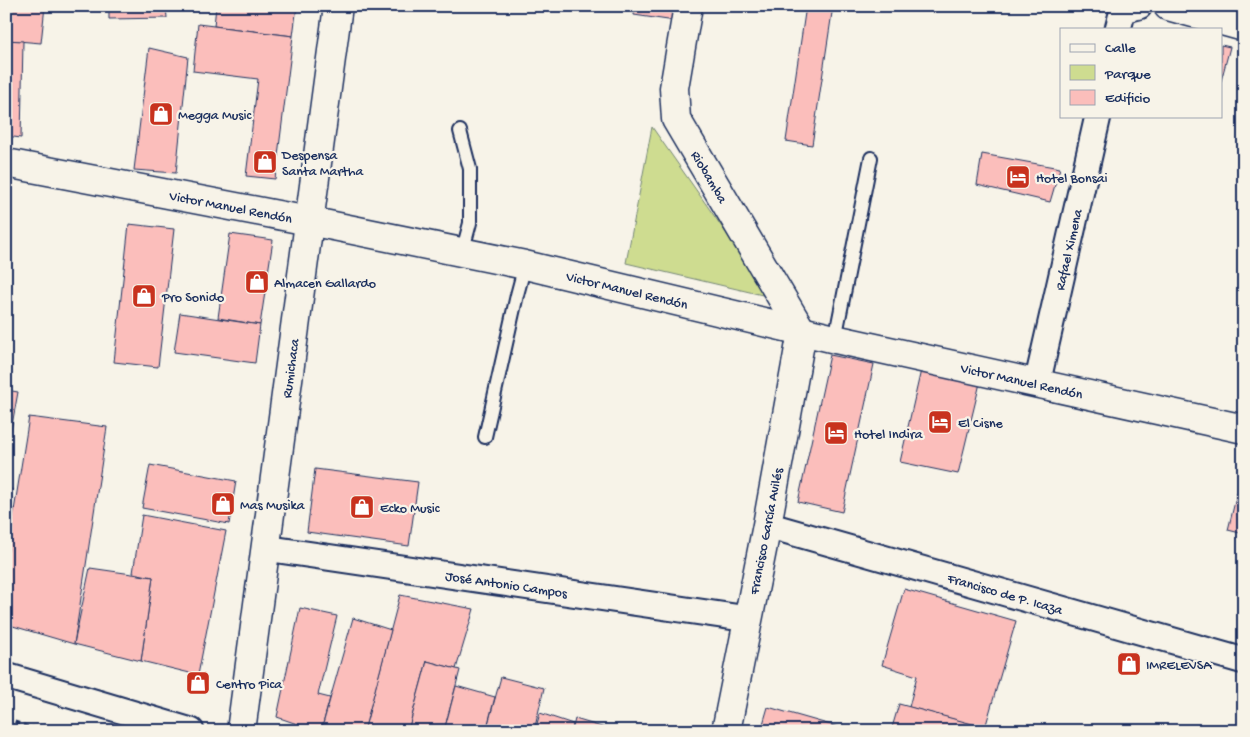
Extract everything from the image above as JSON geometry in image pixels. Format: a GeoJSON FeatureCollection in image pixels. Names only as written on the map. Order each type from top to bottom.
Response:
{"type":"FeatureCollection","features":[{"type":"Feature","properties":{"kind":"street","name":"Rumichaca"},"geometry":{"type":"LineString","coordinates":[[241,731],[338,6]]}},
{"type":"Feature","properties":{"kind":"street","name":"Riobamba"},"geometry":{"type":"LineString","coordinates":[[688,6],[674,88],[676,119],[802,332]]}},
{"type":"Feature","properties":{"kind":"street"},"geometry":{"type":"LineString","coordinates":[[1118,28],[1122,10],[1139,6]]}},
{"type":"Feature","properties":{"kind":"street"},"geometry":{"type":"LineString","coordinates":[[1168,6],[1244,27]]}},
{"type":"Feature","properties":{"kind":"street","name":"Rafael Ximena"},"geometry":{"type":"LineString","coordinates":[[1036,384],[1098,118]]}},
{"type":"Feature","properties":{"kind":"street","name":"Victor Manuel Rendón"},"geometry":{"type":"LineString","coordinates":[[6,163],[309,221],[525,265],[802,332],[1244,429]]}},
{"type":"Feature","properties":{"kind":"street","name":"Francisco García Avilés"},"geometry":{"type":"LineString","coordinates":[[726,731],[767,525],[802,332]]}},
{"type":"Feature","properties":{"kind":"street","name":"Francisco de P. Icaza"},"geometry":{"type":"LineString","coordinates":[[767,525],[1244,661]]}},
{"type":"Feature","properties":{"kind":"street","name":"José Antonio Campos"},"geometry":{"type":"LineString","coordinates":[[265,548],[748,619]]}},
{"type":"Feature","properties":{"kind":"street"},"geometry":{"type":"LineString","coordinates":[[6,676],[191,731]]}},
{"type":"Feature","properties":{"kind":"lane"},"geometry":{"type":"LineString","coordinates":[[460,131],[470,170],[470,223],[462,253]]}},
{"type":"Feature","properties":{"kind":"lane"},"geometry":{"type":"LineString","coordinates":[[835,339],[871,158]]}},
{"type":"Feature","properties":{"kind":"lane"},"geometry":{"type":"LineString","coordinates":[[486,437],[525,265]]}},
{"type":"Feature","properties":{"kind":"path"},"geometry":{"type":"LineString","coordinates":[[6,719],[41,731]]}},
{"type":"Feature","properties":{"kind":"green space"},"geometry":{"type":"Polygon","coordinates":[[[652,127],[771,297],[626,263],[652,127]]]}},
{"type":"Feature","properties":{"kind":"building"},"geometry":{"type":"Polygon","coordinates":[[[6,6],[45,6],[41,43],[6,40],[6,6]]]}},
{"type":"Feature","properties":{"kind":"building"},"geometry":{"type":"Polygon","coordinates":[[[109,6],[166,6],[167,18],[109,19],[109,6]]]}},
{"type":"Feature","properties":{"kind":"building"},"geometry":{"type":"Polygon","coordinates":[[[216,6],[297,6],[293,36],[214,26],[216,6]]]}},
{"type":"Feature","properties":{"kind":"building"},"geometry":{"type":"Polygon","coordinates":[[[635,6],[678,6],[675,21],[634,15],[635,6]]]}},
{"type":"Feature","properties":{"kind":"building"},"geometry":{"type":"Polygon","coordinates":[[[806,6],[833,6],[812,145],[786,141],[806,6]]]}},
{"type":"Feature","properties":{"kind":"building"},"geometry":{"type":"Polygon","coordinates":[[[198,24],[293,36],[275,179],[246,176],[258,79],[193,71],[198,24]]]}},
{"type":"Feature","properties":{"kind":"building"},"geometry":{"type":"Polygon","coordinates":[[[6,40],[23,41],[21,138],[6,136],[6,40]]]}},
{"type":"Feature","properties":{"kind":"building"},"geometry":{"type":"Polygon","coordinates":[[[1222,45],[1230,47],[1222,77],[1222,45]]]}},
{"type":"Feature","properties":{"kind":"building","name":"Megga Music"},"geometry":{"type":"Polygon","coordinates":[[[149,48],[188,57],[176,173],[134,170],[149,48]]]}},
{"type":"Feature","properties":{"kind":"building","name":"Hotel Bonsai"},"geometry":{"type":"Polygon","coordinates":[[[982,154],[1060,168],[1050,202],[977,185],[982,154]]]}},
{"type":"Feature","properties":{"kind":"building","name":"Pro Sonido"},"geometry":{"type":"Polygon","coordinates":[[[129,224],[174,229],[158,367],[114,362],[129,224]]]}},
{"type":"Feature","properties":{"kind":"building"},"geometry":{"type":"Polygon","coordinates":[[[230,234],[273,240],[260,325],[218,318],[230,234]]]}},
{"type":"Feature","properties":{"kind":"building"},"geometry":{"type":"Polygon","coordinates":[[[180,313],[260,325],[255,363],[174,352],[180,313]]]}},
{"type":"Feature","properties":{"kind":"building","name":"Hotel Indira"},"geometry":{"type":"Polygon","coordinates":[[[830,355],[874,364],[842,512],[798,502],[830,355]]]}},
{"type":"Feature","properties":{"kind":"building","name":"El Cisne"},"geometry":{"type":"Polygon","coordinates":[[[921,370],[980,383],[958,474],[900,462],[921,370]]]}},
{"type":"Feature","properties":{"kind":"building"},"geometry":{"type":"Polygon","coordinates":[[[6,390],[18,392],[6,458],[6,390]]]}},
{"type":"Feature","properties":{"kind":"building"},"geometry":{"type":"Polygon","coordinates":[[[29,417],[107,427],[74,644],[6,624],[6,561],[29,417]]]}},
{"type":"Feature","properties":{"kind":"building"},"geometry":{"type":"Polygon","coordinates":[[[150,465],[236,481],[229,524],[142,508],[150,465]]]}},
{"type":"Feature","properties":{"kind":"building"},"geometry":{"type":"Polygon","coordinates":[[[1244,465],[1244,534],[1228,530],[1244,465]]]}},
{"type":"Feature","properties":{"kind":"building","name":"Ecko Music"},"geometry":{"type":"Polygon","coordinates":[[[315,469],[418,482],[409,546],[307,532],[315,469]]]}},
{"type":"Feature","properties":{"kind":"building"},"geometry":{"type":"Polygon","coordinates":[[[6,488],[12,489],[7,516],[6,516],[6,488]]]}},
{"type":"Feature","properties":{"kind":"building"},"geometry":{"type":"Polygon","coordinates":[[[142,515],[226,531],[198,675],[141,661],[153,577],[133,573],[142,515]]]}},
{"type":"Feature","properties":{"kind":"building"},"geometry":{"type":"Polygon","coordinates":[[[6,519],[13,520],[6,561],[6,519]]]}},
{"type":"Feature","properties":{"kind":"building"},"geometry":{"type":"Polygon","coordinates":[[[90,568],[153,577],[141,661],[74,644],[90,568]]]}},
{"type":"Feature","properties":{"kind":"building"},"geometry":{"type":"Polygon","coordinates":[[[904,589],[1016,621],[985,728],[909,707],[917,676],[882,665],[904,589]]]}},
{"type":"Feature","properties":{"kind":"building"},"geometry":{"type":"Polygon","coordinates":[[[400,595],[474,609],[456,669],[427,661],[408,731],[364,731],[400,595]]]}},
{"type":"Feature","properties":{"kind":"building"},"geometry":{"type":"Polygon","coordinates":[[[300,608],[337,616],[318,695],[330,698],[321,731],[277,717],[300,608]]]}},
{"type":"Feature","properties":{"kind":"building"},"geometry":{"type":"Polygon","coordinates":[[[353,618],[391,630],[364,731],[321,731],[353,618]]]}},
{"type":"Feature","properties":{"kind":"building"},"geometry":{"type":"Polygon","coordinates":[[[427,661],[460,670],[444,731],[408,731],[427,661]]]}},
{"type":"Feature","properties":{"kind":"building"},"geometry":{"type":"Polygon","coordinates":[[[501,677],[544,688],[534,731],[486,731],[501,677]]]}},
{"type":"Feature","properties":{"kind":"building"},"geometry":{"type":"Polygon","coordinates":[[[456,686],[495,697],[486,731],[444,731],[456,686]]]}},
{"type":"Feature","properties":{"kind":"building"},"geometry":{"type":"Polygon","coordinates":[[[899,704],[976,725],[974,731],[891,731],[899,704]]]}},
{"type":"Feature","properties":{"kind":"building"},"geometry":{"type":"Polygon","coordinates":[[[768,707],[852,731],[761,731],[768,707]]]}},
{"type":"Feature","properties":{"kind":"building"},"geometry":{"type":"Polygon","coordinates":[[[540,713],[573,724],[572,731],[535,731],[540,713]]]}},
{"type":"Feature","properties":{"kind":"building"},"geometry":{"type":"Polygon","coordinates":[[[575,719],[612,730],[612,731],[572,731],[575,719]]]}},
{"type":"Feature","properties":{"kind":"place","name":"Megga Music"},"geometry":{"type":"Point","coordinates":[161,114]}},
{"type":"Feature","properties":{"kind":"place","name":"Despensa Santa Martha"},"geometry":{"type":"Point","coordinates":[265,162]}},
{"type":"Feature","properties":{"kind":"place","name":"Hotel Bonsai"},"geometry":{"type":"Point","coordinates":[1018,177]}},
{"type":"Feature","properties":{"kind":"place","name":"Almacen Gallardo"},"geometry":{"type":"Point","coordinates":[257,282]}},
{"type":"Feature","properties":{"kind":"place","name":"Pro Sonido"},"geometry":{"type":"Point","coordinates":[144,296]}},
{"type":"Feature","properties":{"kind":"place","name":"El Cisne"},"geometry":{"type":"Point","coordinates":[940,422]}},
{"type":"Feature","properties":{"kind":"place","name":"Hotel Indira"},"geometry":{"type":"Point","coordinates":[836,433]}},
{"type":"Feature","properties":{"kind":"place","name":"Mas Musika"},"geometry":{"type":"Point","coordinates":[223,504]}},
{"type":"Feature","properties":{"kind":"place","name":"Ecko Music"},"geometry":{"type":"Point","coordinates":[362,507]}},
{"type":"Feature","properties":{"kind":"place","name":"IMRELEVSA"},"geometry":{"type":"Point","coordinates":[1129,664]}},
{"type":"Feature","properties":{"kind":"place","name":"Centro Pica"},"geometry":{"type":"Point","coordinates":[198,683]}}]}
